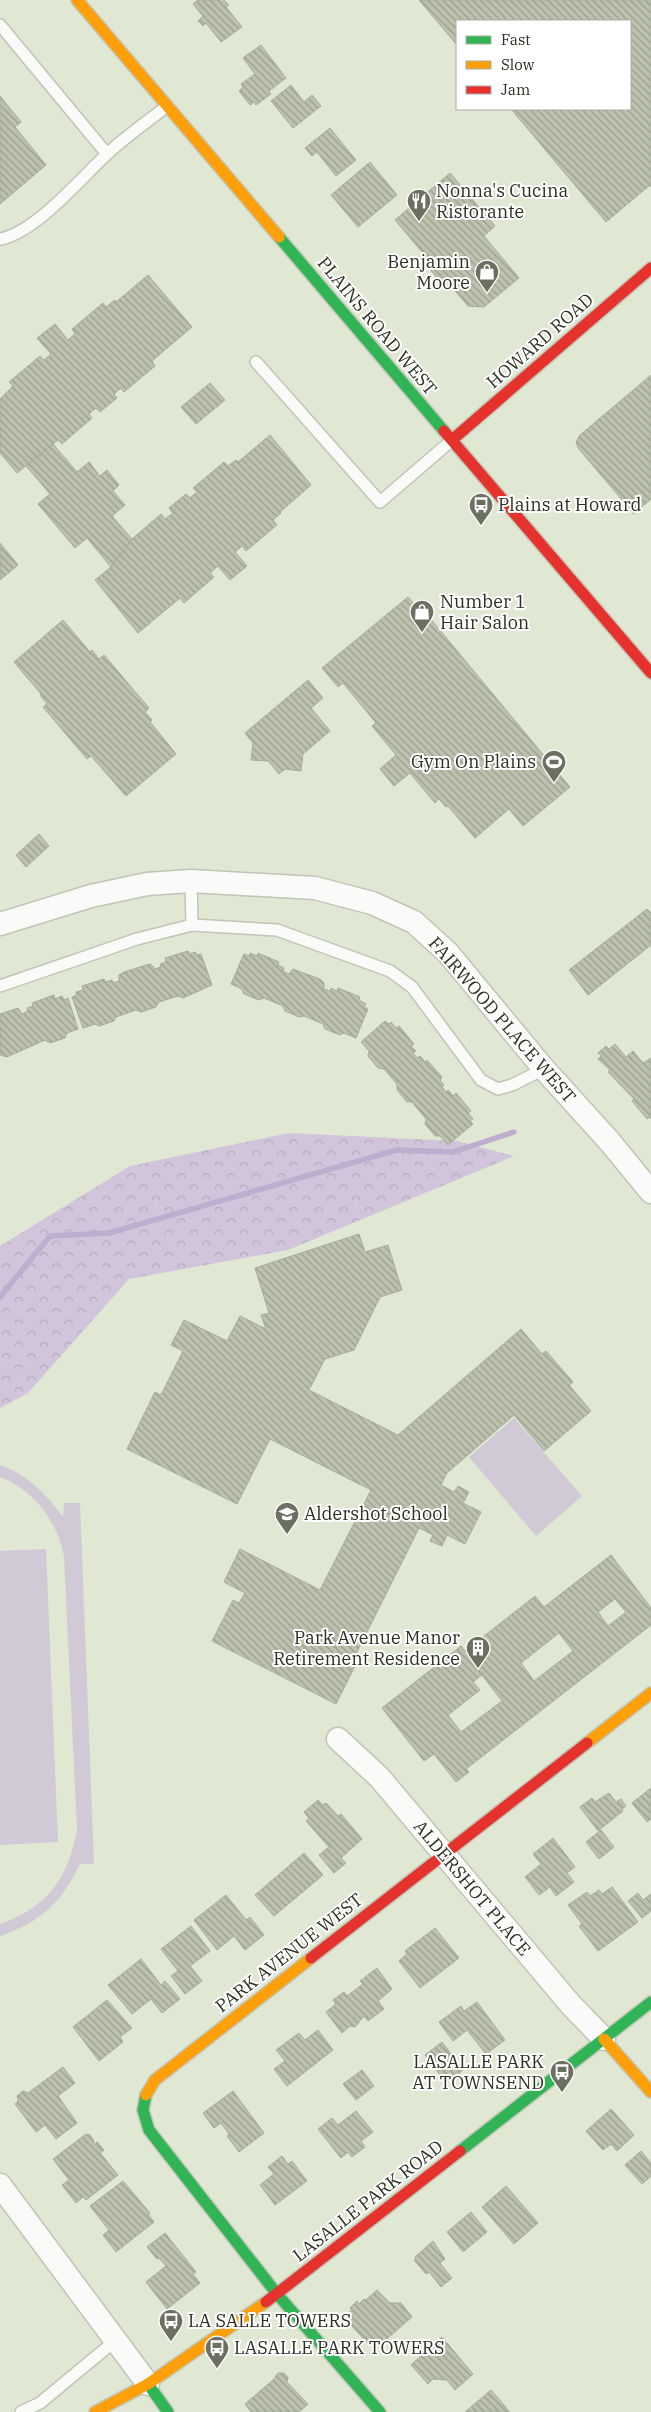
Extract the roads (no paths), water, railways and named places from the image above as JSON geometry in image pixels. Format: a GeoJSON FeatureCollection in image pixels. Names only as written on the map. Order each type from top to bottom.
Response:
{"type":"FeatureCollection","features":[{"type":"Feature","properties":{"kind":"main road","name":"PLAINS ROAD WEST"},"geometry":{"type":"LineString","coordinates":[[77,0],[651,673]]}},
{"type":"Feature","properties":{"kind":"main road","name":"HOWARD ROAD"},"geometry":{"type":"LineString","coordinates":[[452,440],[651,268]]}},
{"type":"Feature","properties":{"kind":"main road","name":"PARK AVENUE WEST"},"geometry":{"type":"LineString","coordinates":[[380,2412],[277,2294],[149,2130],[143,2118],[142,2106],[146,2093],[155,2080],[651,1693]]}},
{"type":"Feature","properties":{"kind":"main road","name":"LASALLE PARK ROAD"},"geometry":{"type":"LineString","coordinates":[[96,2412],[148,2384],[277,2294],[651,2002]]}},
{"type":"Feature","properties":{"kind":"main road"},"geometry":{"type":"LineString","coordinates":[[604,2039],[651,2092]]}},
{"type":"Feature","properties":{"kind":"main road"},"geometry":{"type":"LineString","coordinates":[[148,2384],[168,2412]]}},
{"type":"Feature","properties":{"kind":"street","name":"FAIRWOOD PLACE WEST"},"geometry":{"type":"LineString","coordinates":[[0,924],[92,896],[147,884],[191,881],[315,888],[372,903],[414,922],[448,953],[651,1192]]}},
{"type":"Feature","properties":{"kind":"street","name":"ALDERSHOT PLACE"},"geometry":{"type":"LineString","coordinates":[[338,1739],[380,1777],[444,1856],[571,2005],[604,2039]]}},
{"type":"Feature","properties":{"kind":"street"},"geometry":{"type":"LineString","coordinates":[[0,2185],[148,2384]]}},
{"type":"Feature","properties":{"kind":"lane"},"geometry":{"type":"LineString","coordinates":[[0,26],[107,154]]}},
{"type":"Feature","properties":{"kind":"lane"},"geometry":{"type":"LineString","coordinates":[[0,238],[10,237],[24,230],[107,154],[167,106]]}},
{"type":"Feature","properties":{"kind":"lane"},"geometry":{"type":"LineString","coordinates":[[256,362],[380,502],[452,440]]}},
{"type":"Feature","properties":{"kind":"lane"},"geometry":{"type":"LineString","coordinates":[[191,881],[192,925]]}},
{"type":"Feature","properties":{"kind":"lane"},"geometry":{"type":"LineString","coordinates":[[0,986],[137,939],[192,925],[277,930],[390,971],[412,987],[480,1080],[498,1089],[512,1085],[544,1068]]}},
{"type":"Feature","properties":{"kind":"lane"},"geometry":{"type":"LineString","coordinates":[[21,2412],[40,2403],[116,2340]]}},
{"type":"Feature","properties":{"kind":"waterway"},"geometry":{"type":"LineString","coordinates":[[0,1297],[50,1236],[109,1233],[397,1150],[453,1152],[514,1132]]}},
{"type":"Feature","properties":{"kind":"place","name":"Nonna's Cucina Ristorante"},"geometry":{"type":"Point","coordinates":[419,222]}},
{"type":"Feature","properties":{"kind":"place","name":"Benjamin Moore"},"geometry":{"type":"Point","coordinates":[487,293]}},
{"type":"Feature","properties":{"kind":"place","name":"Plains at Howard"},"geometry":{"type":"Point","coordinates":[481,526]}},
{"type":"Feature","properties":{"kind":"place","name":"Number 1 Hair Salon"},"geometry":{"type":"Point","coordinates":[422,633]}},
{"type":"Feature","properties":{"kind":"place","name":"Gym On Plains"},"geometry":{"type":"Point","coordinates":[554,783]}},
{"type":"Feature","properties":{"kind":"place","name":"Aldershot School"},"geometry":{"type":"Point","coordinates":[287,1535]}},
{"type":"Feature","properties":{"kind":"place","name":"Park Avenue Manor Retirement Residence"},"geometry":{"type":"Point","coordinates":[478,1669]}},
{"type":"Feature","properties":{"kind":"place","name":"LASALLE PARK AT TOWNSEND"},"geometry":{"type":"Point","coordinates":[562,2093]}},
{"type":"Feature","properties":{"kind":"place","name":"LA SALLE TOWERS"},"geometry":{"type":"Point","coordinates":[171,2342]}},
{"type":"Feature","properties":{"kind":"place","name":"LASALLE PARK TOWERS"},"geometry":{"type":"Point","coordinates":[217,2369]}}]}
